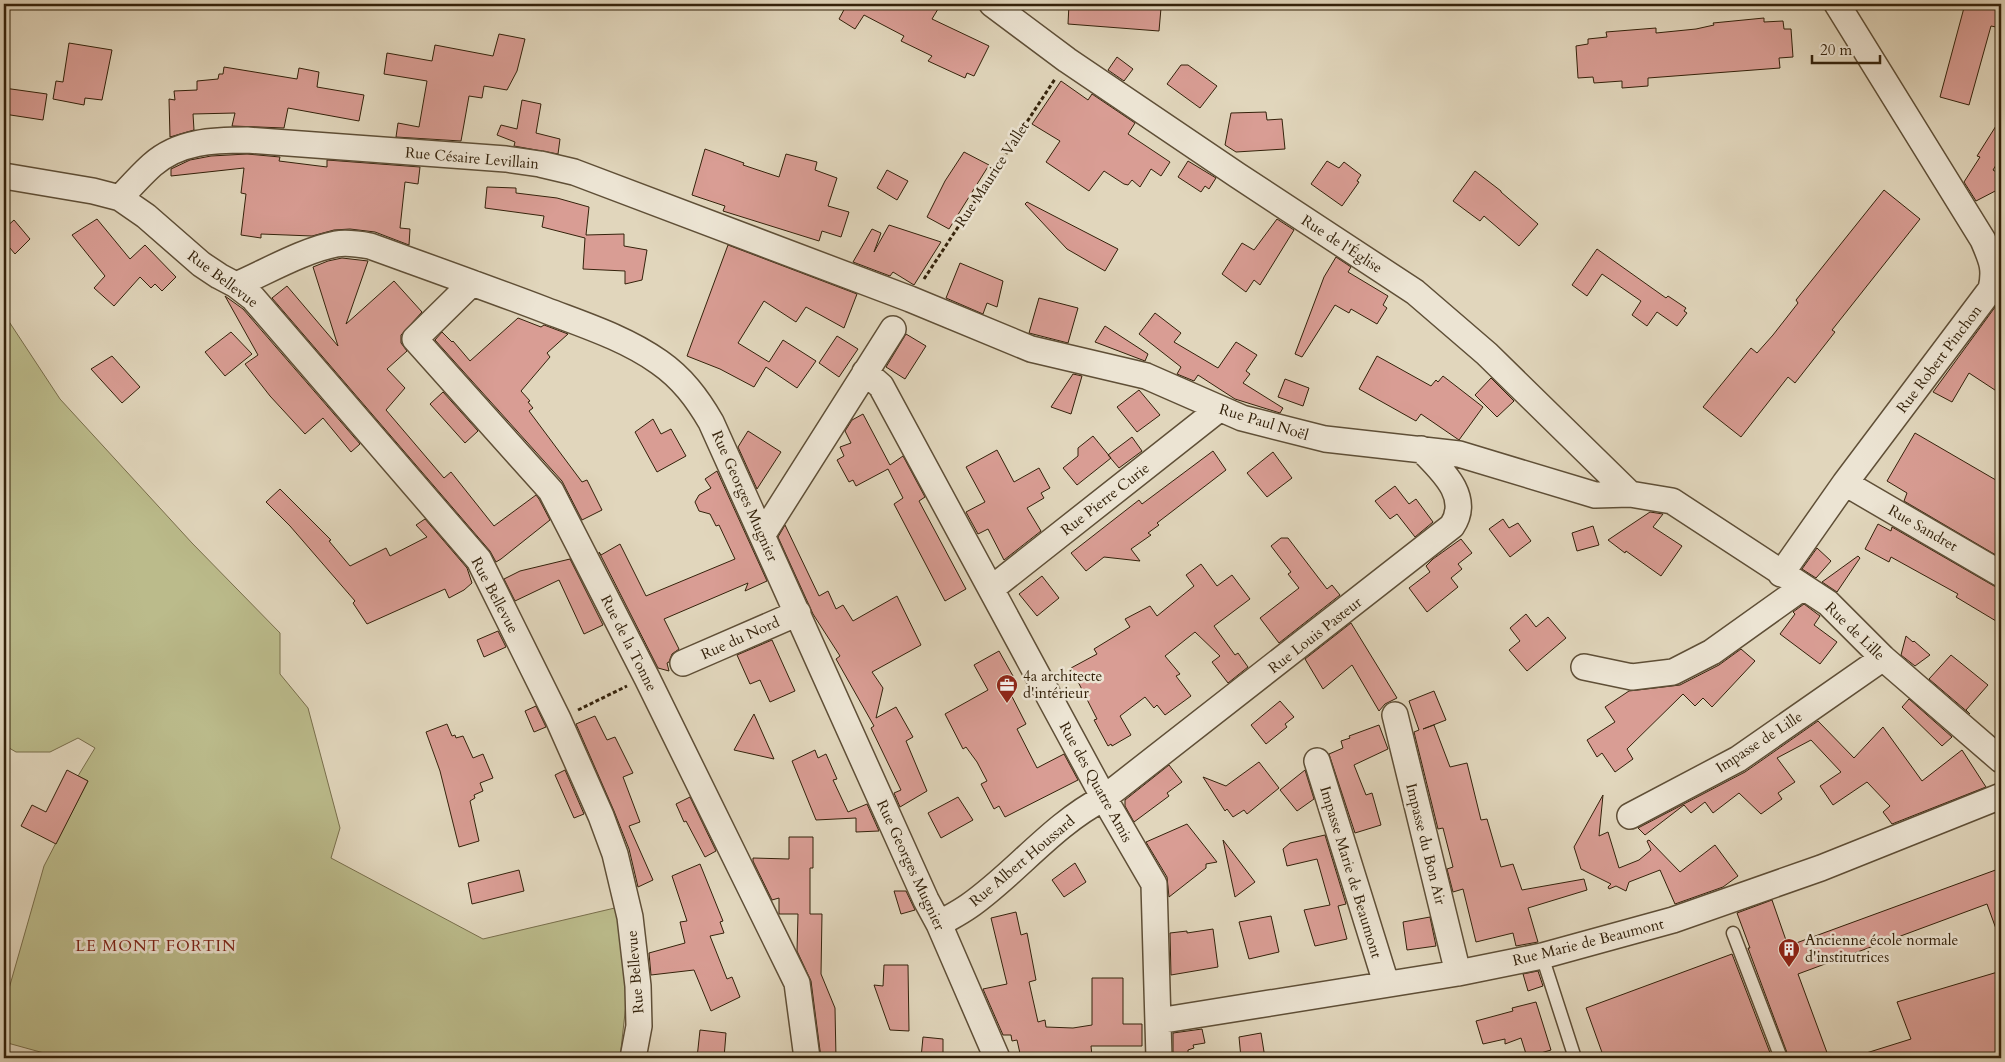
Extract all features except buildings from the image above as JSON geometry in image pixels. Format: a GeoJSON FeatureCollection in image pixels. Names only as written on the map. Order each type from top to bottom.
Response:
{"type":"FeatureCollection","features":[{"type":"Feature","properties":{"kind":"street","name":"Rue de l'Église"},"geometry":{"type":"LineString","coordinates":[[992,4],[1067,60],[1415,292],[1487,354],[1630,494]]}},
{"type":"Feature","properties":{"kind":"street","name":"Rue Robert Pinchon"},"geometry":{"type":"LineString","coordinates":[[1781,574],[1845,483],[1991,289],[1994,275],[1992,262],[1983,240],[1836,4]]}},
{"type":"Feature","properties":{"kind":"street","name":"Rue Césaire Levillain"},"geometry":{"type":"LineString","coordinates":[[120,198],[153,164],[168,154],[182,147],[216,140],[248,140],[506,160],[540,164],[574,172],[916,290]]}},
{"type":"Feature","properties":{"kind":"street"},"geometry":{"type":"LineString","coordinates":[[4,176],[93,191],[120,198]]}},
{"type":"Feature","properties":{"kind":"street","name":"Rue Bellevue"},"geometry":{"type":"LineString","coordinates":[[120,198],[146,216],[201,264],[236,285],[253,298],[479,560],[558,719],[601,816],[614,854],[630,917],[638,986],[639,1026],[634,1058]]}},
{"type":"Feature","properties":{"kind":"street","name":"Rue Georges Mugnier"},"geometry":{"type":"LineString","coordinates":[[236,285],[318,249],[337,244],[354,243],[370,246],[472,283],[638,348],[660,362],[697,398],[711,422],[763,534],[939,924],[997,1058]]}},
{"type":"Feature","properties":{"kind":"street","name":"Rue de la Tonne"},"geometry":{"type":"LineString","coordinates":[[472,283],[415,338],[551,491],[647,678],[797,983],[807,1058]]}},
{"type":"Feature","properties":{"kind":"street","name":"Rue Paul Noël"},"geometry":{"type":"LineString","coordinates":[[916,290],[1031,349],[1146,376],[1242,418],[1325,440],[1459,454],[1594,495],[1630,494]]}},
{"type":"Feature","properties":{"kind":"street"},"geometry":{"type":"LineString","coordinates":[[763,534],[893,330]]}},
{"type":"Feature","properties":{"kind":"street","name":"Rue des Quatre Amis"},"geometry":{"type":"LineString","coordinates":[[865,372],[881,386],[1104,798],[1154,884],[1159,1058]]}},
{"type":"Feature","properties":{"kind":"street","name":"Rue Pierre Curie"},"geometry":{"type":"LineString","coordinates":[[991,589],[1219,409]]}},
{"type":"Feature","properties":{"kind":"street","name":"Rue Louis Pasteur"},"geometry":{"type":"LineString","coordinates":[[1104,798],[1452,526],[1459,510],[1456,491],[1421,449]]}},
{"type":"Feature","properties":{"kind":"street","name":"Rue Sandret"},"geometry":{"type":"LineString","coordinates":[[1845,483],[2001,574]]}},
{"type":"Feature","properties":{"kind":"street","name":"Rue de Lille"},"geometry":{"type":"LineString","coordinates":[[1630,494],[1672,501],[1828,603],[1883,658],[2001,760]]}},
{"type":"Feature","properties":{"kind":"street"},"geometry":{"type":"LineString","coordinates":[[1584,667],[1632,677],[1673,672],[1712,652],[1802,587]]}},
{"type":"Feature","properties":{"kind":"street","name":"Rue du Nord"},"geometry":{"type":"LineString","coordinates":[[683,663],[798,612]]}},
{"type":"Feature","properties":{"kind":"street","name":"Impasse de Lille"},"geometry":{"type":"LineString","coordinates":[[1630,816],[1738,759],[1883,658]]}},
{"type":"Feature","properties":{"kind":"street","name":"Impasse du Bon Air"},"geometry":{"type":"LineString","coordinates":[[1395,715],[1458,973]]}},
{"type":"Feature","properties":{"kind":"street","name":"Impasse Marie de Beaumont"},"geometry":{"type":"LineString","coordinates":[[1317,761],[1386,984]]}},
{"type":"Feature","properties":{"kind":"street","name":"Rue Marie de Beaumont"},"geometry":{"type":"LineString","coordinates":[[1158,1022],[1458,973],[1542,956],[1673,920],[1821,868],[2001,796]]}},
{"type":"Feature","properties":{"kind":"street","name":"Rue Albert Houssard"},"geometry":{"type":"LineString","coordinates":[[939,924],[968,907],[1048,837],[1091,805],[1104,798]]}},
{"type":"Feature","properties":{"kind":"lane"},"geometry":{"type":"LineString","coordinates":[[1732,932],[1781,1058]]}},
{"type":"Feature","properties":{"kind":"lane"},"geometry":{"type":"LineString","coordinates":[[1542,956],[1574,1058]]}},
{"type":"Feature","properties":{"kind":"path","name":"Rue Maurice Vallet"},"geometry":{"type":"LineString","coordinates":[[916,290],[1067,60]]}},
{"type":"Feature","properties":{"kind":"path"},"geometry":{"type":"LineString","coordinates":[[576,711],[632,684]]}},
{"type":"Feature","properties":{"kind":"green space"},"geometry":{"type":"Polygon","coordinates":[[[4,314],[60,399],[192,543],[280,633],[280,674],[308,708],[340,828],[331,858],[483,939],[619,907],[628,986],[620,1058],[62,1058],[4,1042],[4,1006],[44,866],[88,781],[78,776],[95,748],[78,738],[50,752],[16,752],[4,745],[4,314]]]}},
{"type":"Feature","properties":{"kind":"place","name":"4a architecte d'intérieur"},"geometry":{"type":"Point","coordinates":[1007,704]}},
{"type":"Feature","properties":{"kind":"place","name":"Ancienne école normale d'institutrices"},"geometry":{"type":"Point","coordinates":[1789,968]}},
{"type":"Feature","properties":{"kind":"district","name":"LE MONT FORTIN"},"geometry":{"type":"Point","coordinates":[156,945]}}]}
